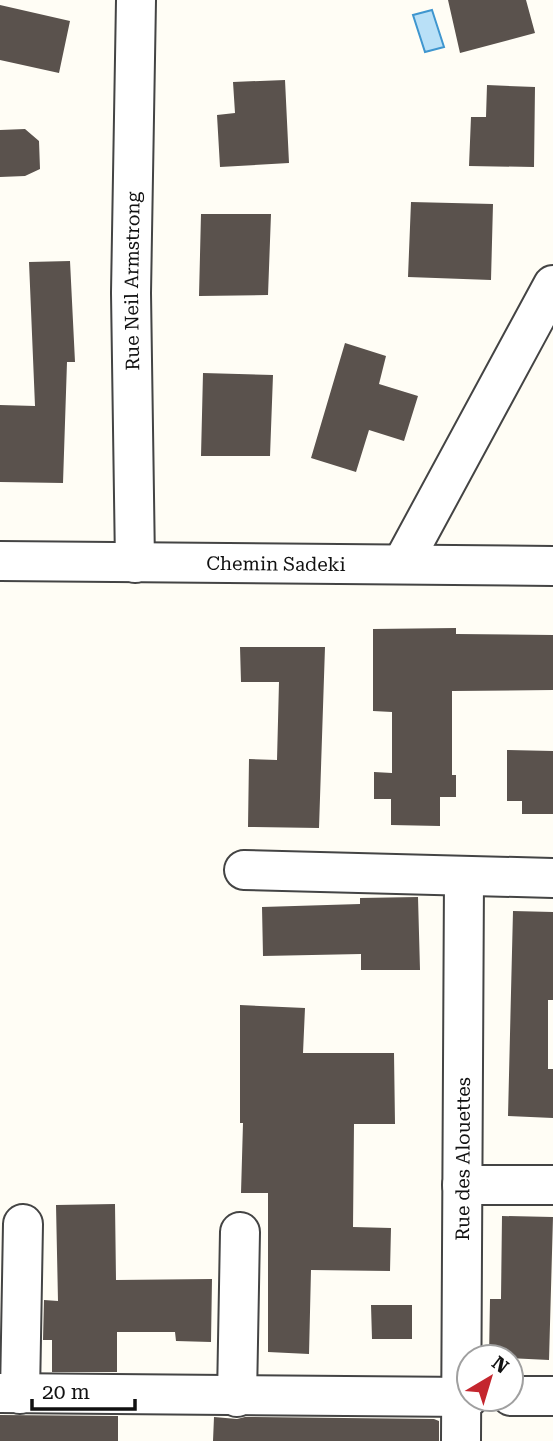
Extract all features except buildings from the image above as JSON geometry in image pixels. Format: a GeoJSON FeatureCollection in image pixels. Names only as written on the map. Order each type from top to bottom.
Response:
{"type":"FeatureCollection","features":[{"type":"Feature","properties":{"kind":"street","name":"Rue Neil Armstrong"},"geometry":{"type":"LineString","coordinates":[[135,563],[131,293],[136,0]]}},
{"type":"Feature","properties":{"kind":"street"},"geometry":{"type":"LineString","coordinates":[[402,564],[553,285]]}},
{"type":"Feature","properties":{"kind":"street","name":"Chemin Sadeki"},"geometry":{"type":"LineString","coordinates":[[0,561],[553,566]]}},
{"type":"Feature","properties":{"kind":"street"},"geometry":{"type":"LineString","coordinates":[[244,870],[464,878],[553,878]]}},
{"type":"Feature","properties":{"kind":"street","name":"Rue des Alouettes"},"geometry":{"type":"LineString","coordinates":[[464,878],[462,1185],[465,1343]]}},
{"type":"Feature","properties":{"kind":"street"},"geometry":{"type":"LineString","coordinates":[[462,1185],[553,1185]]}},
{"type":"Feature","properties":{"kind":"street"},"geometry":{"type":"LineString","coordinates":[[23,1224],[10,1394],[455,1397]]}},
{"type":"Feature","properties":{"kind":"street"},"geometry":{"type":"LineString","coordinates":[[237,1397],[240,1232]]}},
{"type":"Feature","properties":{"kind":"street"},"geometry":{"type":"LineString","coordinates":[[525,1396],[553,1396]]}},
{"type":"Feature","properties":{"kind":"street","name":"Rue des Alouettes"},"geometry":{"type":"LineString","coordinates":[[461,1441],[464,1413]]}},
{"type":"Feature","properties":{"kind":"water"},"geometry":{"type":"Polygon","coordinates":[[[432,10],[444,47],[425,52],[413,15],[432,10]]]}}]}
